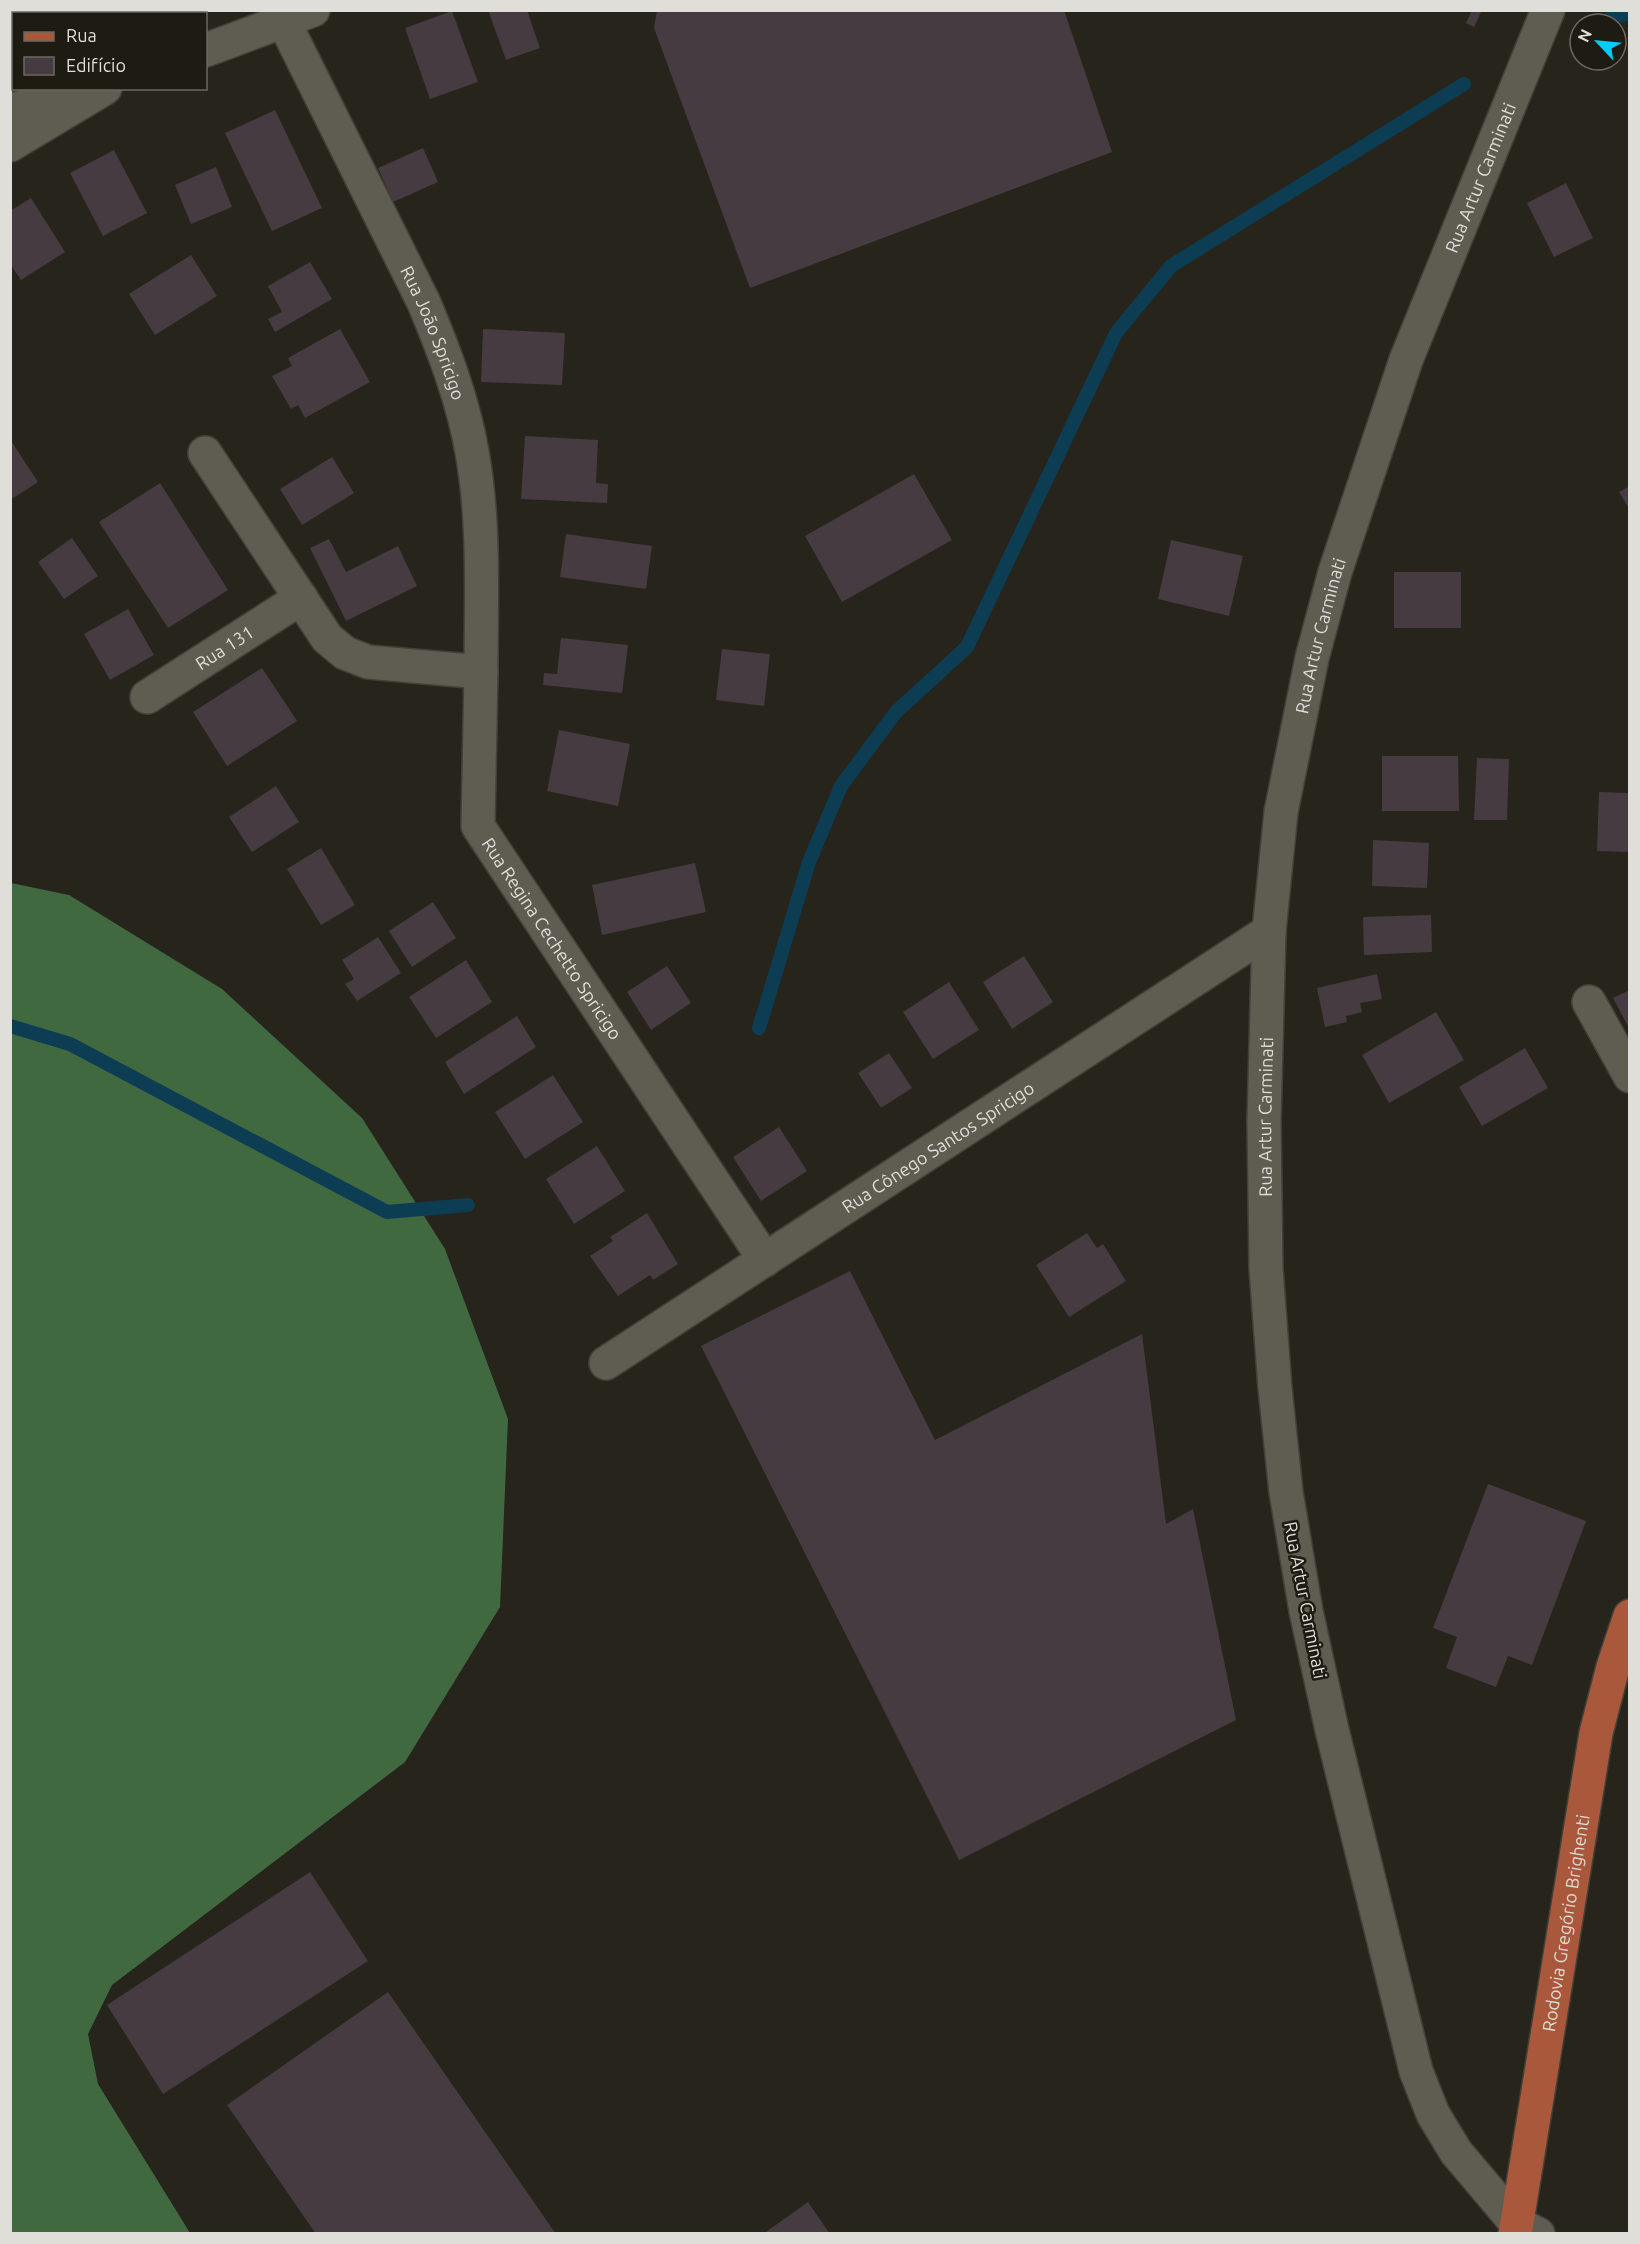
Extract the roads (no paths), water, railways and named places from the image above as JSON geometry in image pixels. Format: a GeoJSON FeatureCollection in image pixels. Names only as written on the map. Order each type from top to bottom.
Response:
{"type":"FeatureCollection","features":[{"type":"Feature","properties":{"kind":"main road","name":"Rodovia Gregório Brighenti"},"geometry":{"type":"LineString","coordinates":[[1523,2230],[1596,1732],[1629,1616]]}},
{"type":"Feature","properties":{"kind":"street","name":"Rua Artur Carminati"},"geometry":{"type":"LineString","coordinates":[[1523,2230],[1456,2152],[1433,2114],[1416,2071],[1332,1731],[1306,1611],[1286,1492],[1266,1269],[1264,1121],[1269,931],[1283,801],[1312,658],[1335,572],[1406,360],[1548,10]]}},
{"type":"Feature","properties":{"kind":"street"},"geometry":{"type":"LineString","coordinates":[[207,50],[298,16]]}},
{"type":"Feature","properties":{"kind":"street","name":"Rua João Spricigo"},"geometry":{"type":"LineString","coordinates":[[298,16],[424,303],[444,351],[460,400],[472,452],[478,506],[482,580],[481,672]]}},
{"type":"Feature","properties":{"kind":"street"},"geometry":{"type":"LineString","coordinates":[[10,110],[92,90]]}},
{"type":"Feature","properties":{"kind":"street"},"geometry":{"type":"LineString","coordinates":[[10,145],[102,90]]}},
{"type":"Feature","properties":{"kind":"street"},"geometry":{"type":"LineString","coordinates":[[205,453],[327,638],[345,653],[368,662],[481,672]]}},
{"type":"Feature","properties":{"kind":"street","name":"Rua 131"},"geometry":{"type":"LineString","coordinates":[[147,697],[301,598]]}},
{"type":"Feature","properties":{"kind":"street","name":"Rua Regina Cechetto Spricigo"},"geometry":{"type":"LineString","coordinates":[[481,672],[478,826],[765,1260]]}},
{"type":"Feature","properties":{"kind":"street","name":"Rua Cônego Santos Spricigo"},"geometry":{"type":"LineString","coordinates":[[606,1363],[1269,931]]}},
{"type":"Feature","properties":{"kind":"street"},"geometry":{"type":"LineString","coordinates":[[1589,1002],[1629,1076]]}},
{"type":"Feature","properties":{"kind":"waterway"},"geometry":{"type":"LineString","coordinates":[[759,1028],[809,862],[841,786],[896,712],[967,647],[1116,333],[1171,266],[1464,84]]}},
{"type":"Feature","properties":{"kind":"waterway"},"geometry":{"type":"LineString","coordinates":[[10,1026],[70,1044],[387,1212],[468,1205]]}}]}
